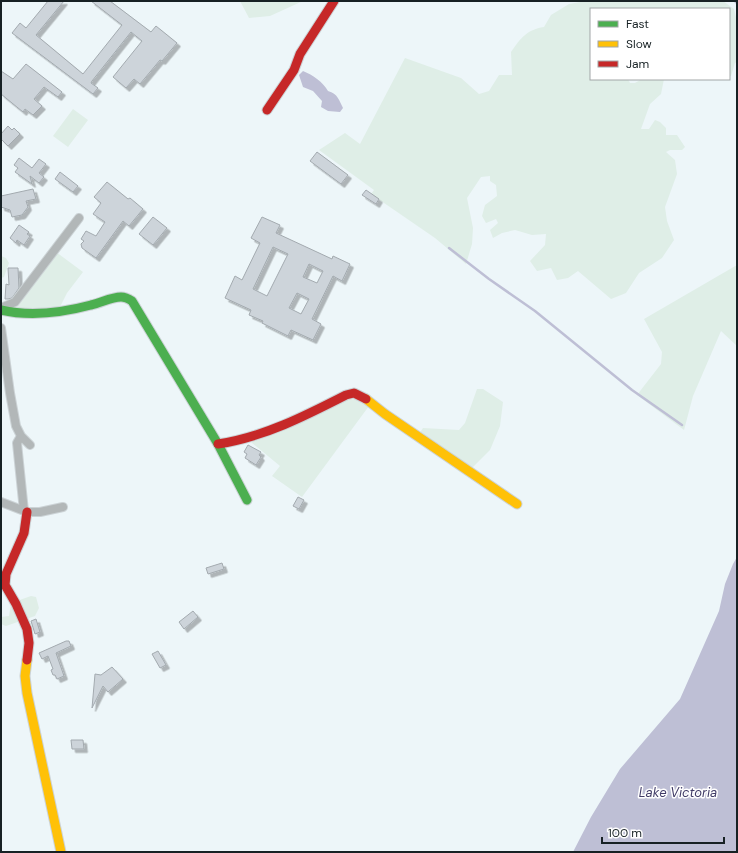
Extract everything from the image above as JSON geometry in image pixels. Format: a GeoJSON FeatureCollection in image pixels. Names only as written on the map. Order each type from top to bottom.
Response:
{"type":"FeatureCollection","features":[{"type":"Feature","properties":{"kind":"street"},"geometry":{"type":"LineString","coordinates":[[268,110],[294,70],[300,54],[334,1]]}},
{"type":"Feature","properties":{"kind":"street"},"geometry":{"type":"LineString","coordinates":[[1,309],[14,302],[78,218]]}},
{"type":"Feature","properties":{"kind":"street"},"geometry":{"type":"LineString","coordinates":[[1,309],[10,313],[44,313],[92,305],[125,297],[133,302],[218,444],[247,500]]}},
{"type":"Feature","properties":{"kind":"street"},"geometry":{"type":"LineString","coordinates":[[1,328],[16,426],[21,436],[30,445]]}},
{"type":"Feature","properties":{"kind":"street"},"geometry":{"type":"LineString","coordinates":[[218,444],[236,441],[278,427],[346,395],[354,393],[362,396],[385,414],[517,504]]}},
{"type":"Feature","properties":{"kind":"street"},"geometry":{"type":"LineString","coordinates":[[21,436],[17,443],[26,512],[24,533],[6,574],[5,580],[8,590],[27,629],[30,643],[25,676],[26,693],[61,852]]}},
{"type":"Feature","properties":{"kind":"street"},"geometry":{"type":"LineString","coordinates":[[1,502],[26,512],[40,512],[63,507]]}},
{"type":"Feature","properties":{"kind":"shaded area"},"geometry":{"type":"Polygon","coordinates":[[[240,1],[303,1],[270,16],[249,18],[240,1]]]}},
{"type":"Feature","properties":{"kind":"shaded area"},"geometry":{"type":"Polygon","coordinates":[[[586,1],[723,1],[734,9],[737,21],[737,62],[735,63],[730,76],[730,8],[590,8],[590,80],[628,80],[630,83],[635,83],[640,80],[664,80],[661,94],[650,104],[641,129],[649,129],[655,120],[660,122],[666,128],[666,135],[677,135],[685,147],[682,150],[670,150],[666,152],[675,160],[677,174],[665,207],[667,221],[674,240],[662,258],[639,273],[626,293],[611,299],[578,271],[568,278],[557,280],[551,268],[537,271],[530,261],[545,245],[546,234],[532,235],[515,230],[502,233],[493,238],[490,230],[498,223],[496,219],[486,223],[482,216],[485,205],[497,196],[496,185],[490,181],[490,176],[481,177],[467,198],[473,228],[472,244],[466,264],[435,238],[371,194],[374,190],[319,150],[345,133],[360,144],[405,58],[461,78],[479,94],[489,91],[499,75],[512,75],[511,52],[524,35],[538,28],[544,27],[551,15],[569,4],[586,1]]]}},
{"type":"Feature","properties":{"kind":"shaded area"},"geometry":{"type":"Polygon","coordinates":[[[73,109],[88,120],[68,147],[53,136],[73,109]]]}},
{"type":"Feature","properties":{"kind":"shaded area"},"geometry":{"type":"Polygon","coordinates":[[[56,252],[83,272],[67,293],[59,309],[9,308],[56,252]]]}},
{"type":"Feature","properties":{"kind":"shaded area"},"geometry":{"type":"Polygon","coordinates":[[[1,256],[6,258],[9,263],[4,277],[1,278],[1,256]]]}},
{"type":"Feature","properties":{"kind":"shaded area"},"geometry":{"type":"Polygon","coordinates":[[[737,265],[737,346],[721,331],[693,396],[684,430],[637,395],[661,364],[662,352],[644,319],[737,265]]]}},
{"type":"Feature","properties":{"kind":"shaded area"},"geometry":{"type":"Polygon","coordinates":[[[477,389],[483,389],[503,402],[500,426],[490,450],[472,468],[419,434],[423,428],[459,430],[465,423],[477,389]]]}},
{"type":"Feature","properties":{"kind":"shaded area"},"geometry":{"type":"Polygon","coordinates":[[[356,396],[369,406],[302,497],[272,476],[280,466],[251,442],[356,396]]]}},
{"type":"Feature","properties":{"kind":"shaded area"},"geometry":{"type":"Polygon","coordinates":[[[31,596],[36,597],[39,608],[35,616],[6,626],[1,624],[1,617],[9,616],[11,603],[31,596]]]}},
{"type":"Feature","properties":{"kind":"water"},"geometry":{"type":"Polygon","coordinates":[[[303,71],[317,79],[328,91],[336,96],[343,108],[340,112],[328,111],[321,107],[322,101],[313,91],[303,87],[299,75],[303,71]]]}},
{"type":"Feature","properties":{"kind":"water","name":"Lake Victoria"},"geometry":{"type":"Polygon","coordinates":[[[737,557],[737,852],[573,852],[591,817],[620,769],[680,699],[719,611],[725,584],[737,557]]]}},
{"type":"Feature","properties":{"kind":"building"},"geometry":{"type":"Polygon","coordinates":[[[48,1],[64,1],[36,35],[83,74],[122,25],[91,1],[110,1],[151,32],[156,26],[177,43],[162,61],[160,60],[140,84],[134,79],[126,88],[113,77],[142,41],[131,32],[92,81],[91,83],[98,88],[93,94],[12,33],[20,23],[26,28],[48,1]]]}},
{"type":"Feature","properties":{"kind":"building"},"geometry":{"type":"Polygon","coordinates":[[[26,64],[62,92],[58,97],[44,87],[34,99],[42,106],[33,115],[25,109],[23,112],[1,94],[1,71],[13,79],[26,64]]]}},
{"type":"Feature","properties":{"kind":"building"},"geometry":{"type":"Polygon","coordinates":[[[8,126],[12,130],[14,128],[20,134],[8,146],[1,139],[1,134],[8,126]]]}},
{"type":"Feature","properties":{"kind":"building"},"geometry":{"type":"Polygon","coordinates":[[[317,152],[348,175],[341,184],[310,161],[317,152]]]}},
{"type":"Feature","properties":{"kind":"building"},"geometry":{"type":"Polygon","coordinates":[[[19,158],[32,168],[39,159],[46,164],[39,173],[44,177],[39,183],[30,176],[32,184],[15,172],[18,168],[14,165],[19,158]]]}},
{"type":"Feature","properties":{"kind":"building"},"geometry":{"type":"Polygon","coordinates":[[[60,172],[78,186],[73,192],[55,179],[60,172]]]}},
{"type":"Feature","properties":{"kind":"building"},"geometry":{"type":"Polygon","coordinates":[[[107,182],[143,209],[129,226],[123,221],[96,258],[82,248],[81,244],[84,241],[81,239],[86,231],[96,236],[105,222],[93,214],[101,203],[94,197],[107,182]]]}},
{"type":"Feature","properties":{"kind":"building"},"geometry":{"type":"Polygon","coordinates":[[[33,189],[36,199],[26,201],[28,207],[22,215],[12,217],[10,210],[1,207],[1,196],[33,189]]]}},
{"type":"Feature","properties":{"kind":"building"},"geometry":{"type":"Polygon","coordinates":[[[366,190],[379,199],[376,204],[362,195],[366,190]]]}},
{"type":"Feature","properties":{"kind":"building"},"geometry":{"type":"Polygon","coordinates":[[[153,217],[167,228],[153,245],[139,234],[153,217]]]}},
{"type":"Feature","properties":{"kind":"building"},"geometry":{"type":"Polygon","coordinates":[[[262,217],[280,225],[276,233],[332,259],[333,256],[350,264],[342,281],[333,276],[312,319],[321,324],[313,340],[291,330],[288,336],[262,323],[263,321],[249,315],[251,310],[225,298],[235,276],[242,280],[260,243],[251,238],[262,217]],[[273,247],[253,289],[267,296],[288,254],[273,247]],[[309,264],[303,277],[317,283],[323,271],[309,264]],[[297,293],[289,308],[301,314],[309,299],[297,293]]]}},
{"type":"Feature","properties":{"kind":"building"},"geometry":{"type":"Polygon","coordinates":[[[19,225],[29,232],[27,234],[30,236],[24,245],[17,240],[16,243],[10,238],[19,225]]]}},
{"type":"Feature","properties":{"kind":"building"},"geometry":{"type":"Polygon","coordinates":[[[8,268],[18,268],[19,288],[12,298],[5,299],[6,284],[9,285],[8,268]]]}},
{"type":"Feature","properties":{"kind":"building"},"geometry":{"type":"Polygon","coordinates":[[[248,445],[261,452],[259,455],[261,457],[256,465],[245,458],[247,454],[244,452],[248,445]]]}},
{"type":"Feature","properties":{"kind":"building"},"geometry":{"type":"Polygon","coordinates":[[[298,497],[304,500],[299,509],[293,506],[298,497]]]}},
{"type":"Feature","properties":{"kind":"building"},"geometry":{"type":"Polygon","coordinates":[[[222,563],[224,569],[208,574],[206,568],[222,563]]]}},
{"type":"Feature","properties":{"kind":"building"},"geometry":{"type":"Polygon","coordinates":[[[193,611],[198,617],[184,629],[179,622],[193,611]]]}},
{"type":"Feature","properties":{"kind":"building"},"geometry":{"type":"Polygon","coordinates":[[[36,619],[40,632],[35,634],[31,621],[36,619]]]}},
{"type":"Feature","properties":{"kind":"building"},"geometry":{"type":"Polygon","coordinates":[[[69,641],[71,646],[56,653],[64,676],[57,679],[51,670],[53,669],[48,656],[42,659],[39,653],[69,641]]]}},
{"type":"Feature","properties":{"kind":"building"},"geometry":{"type":"Polygon","coordinates":[[[158,651],[166,665],[160,668],[152,654],[158,651]]]}},
{"type":"Feature","properties":{"kind":"building"},"geometry":{"type":"Polygon","coordinates":[[[112,667],[123,679],[108,692],[103,686],[92,708],[95,674],[101,675],[112,667]]]}},
{"type":"Feature","properties":{"kind":"building"},"geometry":{"type":"Polygon","coordinates":[[[71,740],[83,740],[84,749],[72,749],[71,740]]]}},
{"type":"Feature","properties":{"kind":"waterway"},"geometry":{"type":"LineString","coordinates":[[449,248],[489,279],[535,311],[632,390],[682,425]]}},
{"type":"Feature","properties":{"kind":"traffic: fast"},"geometry":{"type":"LineString","coordinates":[[1,310],[35,314],[80,308],[117,297],[124,297],[132,301],[218,444],[247,500]]}},
{"type":"Feature","properties":{"kind":"traffic: slow"},"geometry":{"type":"LineString","coordinates":[[366,399],[385,414],[517,504]]}},
{"type":"Feature","properties":{"kind":"traffic: slow"},"geometry":{"type":"LineString","coordinates":[[27,660],[25,676],[27,693],[61,852]]}},
{"type":"Feature","properties":{"kind":"traffic: jam"},"geometry":{"type":"LineString","coordinates":[[267,110],[294,70],[300,54],[334,1]]}},
{"type":"Feature","properties":{"kind":"traffic: jam"},"geometry":{"type":"LineString","coordinates":[[218,444],[235,441],[284,425],[346,395],[354,393],[366,399]]}},
{"type":"Feature","properties":{"kind":"traffic: jam"},"geometry":{"type":"LineString","coordinates":[[27,512],[24,533],[6,574],[5,585],[16,604],[27,629],[29,643],[27,660]]}}]}
